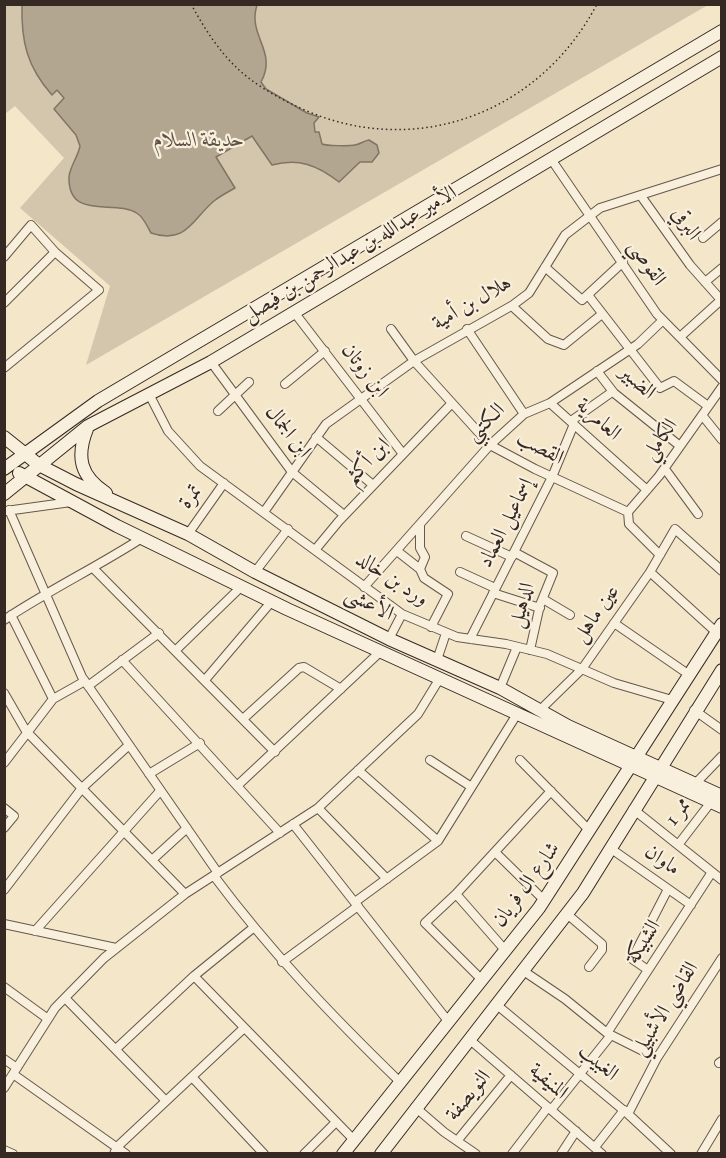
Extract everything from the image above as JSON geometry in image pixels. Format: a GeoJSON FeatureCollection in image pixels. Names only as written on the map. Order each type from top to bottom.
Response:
{"type":"FeatureCollection","features":[{"type":"Feature","properties":{"kind":"main road","name":"الأمير عبدالله بن عبدالرحمن بن فيصل"},"geometry":{"type":"LineString","coordinates":[[6,465],[98,401],[722,31]]}},
{"type":"Feature","properties":{"kind":"main road","name":"الأمير عبدالله بن عبدالرحمن بن فيصل"},"geometry":{"type":"LineString","coordinates":[[4,494],[88,426],[211,362],[722,57]]}},
{"type":"Feature","properties":{"kind":"main road"},"geometry":{"type":"LineString","coordinates":[[88,426],[79,453],[83,468],[102,491],[132,511]]}},
{"type":"Feature","properties":{"kind":"main road","name":"الأعشى"},"geometry":{"type":"LineString","coordinates":[[4,437],[39,465],[132,511],[188,534],[255,572],[389,639],[500,688],[538,711],[718,802]]}},
{"type":"Feature","properties":{"kind":"main road","name":"الأعشى"},"geometry":{"type":"LineString","coordinates":[[6,465],[71,502],[272,601],[517,714],[634,761]]}},
{"type":"Feature","properties":{"kind":"main road","name":"شارع ال فريان"},"geometry":{"type":"LineString","coordinates":[[343,1154],[544,900],[719,628]]}},
{"type":"Feature","properties":{"kind":"main road"},"geometry":{"type":"LineString","coordinates":[[381,1154],[415,1107],[525,972],[567,914],[694,710],[721,673]]}},
{"type":"Feature","properties":{"kind":"main road","name":"الأعشى"},"geometry":{"type":"LineString","coordinates":[[656,772],[695,783],[718,802]]}},
{"type":"Feature","properties":{"kind":"street","name":"القوصي"},"geometry":{"type":"LineString","coordinates":[[551,159],[663,320],[722,380]]}},
{"type":"Feature","properties":{"kind":"street","name":"هلال بن أمية"},"geometry":{"type":"LineString","coordinates":[[264,512],[326,424],[414,361],[467,329],[512,306],[529,293],[565,235],[600,208],[720,172]]}},
{"type":"Feature","properties":{"kind":"street","name":"البرقي"},"geometry":{"type":"LineString","coordinates":[[641,196],[721,300]]}},
{"type":"Feature","properties":{"kind":"street"},"geometry":{"type":"LineString","coordinates":[[703,238],[722,222]]}},
{"type":"Feature","properties":{"kind":"street"},"geometry":{"type":"LineString","coordinates":[[4,257],[31,225],[55,252],[99,290],[4,368]]}},
{"type":"Feature","properties":{"kind":"street"},"geometry":{"type":"LineString","coordinates":[[4,303],[55,252]]}},
{"type":"Feature","properties":{"kind":"street"},"geometry":{"type":"LineString","coordinates":[[545,267],[582,300],[622,262]]}},
{"type":"Feature","properties":{"kind":"street"},"geometry":{"type":"LineString","coordinates":[[705,282],[722,268]]}},
{"type":"Feature","properties":{"kind":"street"},"geometry":{"type":"LineString","coordinates":[[588,295],[660,388],[674,381],[708,406]]}},
{"type":"Feature","properties":{"kind":"street"},"geometry":{"type":"LineString","coordinates":[[680,337],[721,300]]}},
{"type":"Feature","properties":{"kind":"street"},"geometry":{"type":"LineString","coordinates":[[512,306],[548,339],[564,345],[602,315]]}},
{"type":"Feature","properties":{"kind":"street","name":"ابن زوتان"},"geometry":{"type":"LineString","coordinates":[[294,312],[404,454]]}},
{"type":"Feature","properties":{"kind":"street","name":"الكتبي"},"geometry":{"type":"LineString","coordinates":[[364,587],[490,445],[524,414],[550,403],[629,350],[663,320]]}},
{"type":"Feature","properties":{"kind":"street","name":"القصب"},"geometry":{"type":"LineString","coordinates":[[391,329],[414,361],[490,445],[628,512]]}},
{"type":"Feature","properties":{"kind":"street"},"geometry":{"type":"LineString","coordinates":[[467,329],[524,414]]}},
{"type":"Feature","properties":{"kind":"street"},"geometry":{"type":"LineString","coordinates":[[285,384],[325,351]]}},
{"type":"Feature","properties":{"kind":"street","name":"ابن الجمال"},"geometry":{"type":"LineString","coordinates":[[211,362],[292,472],[344,515]]}},
{"type":"Feature","properties":{"kind":"street","name":"الضبير"},"geometry":{"type":"LineString","coordinates":[[597,371],[612,392],[680,446]]}},
{"type":"Feature","properties":{"kind":"street"},"geometry":{"type":"LineString","coordinates":[[218,411],[249,382]]}},
{"type":"Feature","properties":{"kind":"street","name":"الكاملي"},"geometry":{"type":"LineString","coordinates":[[628,512],[665,469],[722,387]]}},
{"type":"Feature","properties":{"kind":"street"},"geometry":{"type":"LineString","coordinates":[[572,423],[612,392]]}},
{"type":"Feature","properties":{"kind":"street","name":"ورد بن خالد"},"geometry":{"type":"LineString","coordinates":[[149,394],[168,431],[184,451],[402,614],[446,633],[530,650],[614,682],[672,700]]}},
{"type":"Feature","properties":{"kind":"street","name":"ابن أكثم"},"geometry":{"type":"LineString","coordinates":[[315,550],[344,515],[452,403]]}},
{"type":"Feature","properties":{"kind":"street","name":"العامرية"},"geometry":{"type":"LineString","coordinates":[[550,403],[647,490]]}},
{"type":"Feature","properties":{"kind":"street"},"geometry":{"type":"LineString","coordinates":[[702,415],[722,440]]}},
{"type":"Feature","properties":{"kind":"street","name":"إسماعيل العماد"},"geometry":{"type":"LineString","coordinates":[[470,639],[552,477],[572,423]]}},
{"type":"Feature","properties":{"kind":"street"},"geometry":{"type":"LineString","coordinates":[[316,437],[373,485]]}},
{"type":"Feature","properties":{"kind":"street"},"geometry":{"type":"LineString","coordinates":[[665,469],[698,514]]}},
{"type":"Feature","properties":{"kind":"street","name":"تمرة"},"geometry":{"type":"LineString","coordinates":[[188,534],[224,483]]}},
{"type":"Feature","properties":{"kind":"street"},"geometry":{"type":"LineString","coordinates":[[71,502],[7,511],[87,683],[253,928],[321,1006],[399,1081]]}},
{"type":"Feature","properties":{"kind":"street"},"geometry":{"type":"LineString","coordinates":[[628,512],[629,524],[660,555]]}},
{"type":"Feature","properties":{"kind":"street"},"geometry":{"type":"LineString","coordinates":[[420,525],[420,548],[424,557],[420,569]]}},
{"type":"Feature","properties":{"kind":"street"},"geometry":{"type":"LineString","coordinates":[[255,572],[288,529]]}},
{"type":"Feature","properties":{"kind":"street","name":"عين ماهل"},"geometry":{"type":"LineString","coordinates":[[538,711],[582,669],[650,572],[675,529],[722,571]]}},
{"type":"Feature","properties":{"kind":"street"},"geometry":{"type":"LineString","coordinates":[[466,536],[513,555]]}},
{"type":"Feature","properties":{"kind":"street"},"geometry":{"type":"LineString","coordinates":[[53,699],[8,618],[46,592],[93,569],[142,538]]}},
{"type":"Feature","properties":{"kind":"street"},"geometry":{"type":"LineString","coordinates":[[397,551],[420,569],[424,578],[448,594],[431,627]]}},
{"type":"Feature","properties":{"kind":"street","name":"الدهيل"},"geometry":{"type":"LineString","coordinates":[[513,555],[554,573],[541,604],[530,650]]}},
{"type":"Feature","properties":{"kind":"street"},"geometry":{"type":"LineString","coordinates":[[93,569],[275,752]]}},
{"type":"Feature","properties":{"kind":"street"},"geometry":{"type":"LineString","coordinates":[[460,572],[494,591],[570,615]]}},
{"type":"Feature","properties":{"kind":"street"},"geometry":{"type":"LineString","coordinates":[[650,572],[719,628]]}},
{"type":"Feature","properties":{"kind":"street"},"geometry":{"type":"LineString","coordinates":[[176,650],[242,586]]}},
{"type":"Feature","properties":{"kind":"street"},"geometry":{"type":"LineString","coordinates":[[205,680],[272,601]]}},
{"type":"Feature","properties":{"kind":"street"},"geometry":{"type":"LineString","coordinates":[[389,639],[402,614]]}},
{"type":"Feature","properties":{"kind":"street"},"geometry":{"type":"LineString","coordinates":[[614,623],[688,674]]}},
{"type":"Feature","properties":{"kind":"street"},"geometry":{"type":"LineString","coordinates":[[4,763],[26,731],[53,699],[87,683],[159,633]]}},
{"type":"Feature","properties":{"kind":"street"},"geometry":{"type":"LineString","coordinates":[[437,660],[446,633]]}},
{"type":"Feature","properties":{"kind":"street"},"geometry":{"type":"LineString","coordinates":[[500,688],[517,647]]}},
{"type":"Feature","properties":{"kind":"street"},"geometry":{"type":"LineString","coordinates":[[238,785],[381,651]]}},
{"type":"Feature","properties":{"kind":"street"},"geometry":{"type":"LineString","coordinates":[[122,660],[280,833]]}},
{"type":"Feature","properties":{"kind":"street"},"geometry":{"type":"LineString","coordinates":[[243,719],[299,668],[304,667],[341,689]]}},
{"type":"Feature","properties":{"kind":"street"},"geometry":{"type":"LineString","coordinates":[[4,1088],[48,1019],[65,998],[116,948],[185,894],[318,808],[418,714],[440,678]]}},
{"type":"Feature","properties":{"kind":"street"},"geometry":{"type":"LineString","coordinates":[[4,693],[26,731],[185,894]]}},
{"type":"Feature","properties":{"kind":"street"},"geometry":{"type":"LineString","coordinates":[[694,710],[722,730]]}},
{"type":"Feature","properties":{"kind":"street"},"geometry":{"type":"LineString","coordinates":[[282,962],[438,841],[470,786],[517,714]]}},
{"type":"Feature","properties":{"kind":"street"},"geometry":{"type":"LineString","coordinates":[[149,774],[200,743]]}},
{"type":"Feature","properties":{"kind":"street"},"geometry":{"type":"LineString","coordinates":[[4,890],[82,788],[129,745]]}},
{"type":"Feature","properties":{"kind":"street"},"geometry":{"type":"LineString","coordinates":[[695,783],[722,756]]}},
{"type":"Feature","properties":{"kind":"street"},"geometry":{"type":"LineString","coordinates":[[430,760],[470,786]]}},
{"type":"Feature","properties":{"kind":"street"},"geometry":{"type":"LineString","coordinates":[[520,760],[590,831]]}},
{"type":"Feature","properties":{"kind":"street"},"geometry":{"type":"LineString","coordinates":[[358,770],[438,841]]}},
{"type":"Feature","properties":{"kind":"street"},"geometry":{"type":"LineString","coordinates":[[35,931],[160,791]]}},
{"type":"Feature","properties":{"kind":"street"},"geometry":{"type":"LineString","coordinates":[[482,980],[425,923],[496,853],[551,792]]}},
{"type":"Feature","properties":{"kind":"street","name":"ممر 1"},"geometry":{"type":"LineString","coordinates":[[678,846],[718,802]]}},
{"type":"Feature","properties":{"kind":"street"},"geometry":{"type":"LineString","coordinates":[[4,808],[14,816],[4,828]]}},
{"type":"Feature","properties":{"kind":"street"},"geometry":{"type":"LineString","coordinates":[[318,808],[387,879]]}},
{"type":"Feature","properties":{"kind":"street"},"geometry":{"type":"LineString","coordinates":[[633,809],[722,880]]}},
{"type":"Feature","properties":{"kind":"street"},"geometry":{"type":"LineString","coordinates":[[293,824],[448,1021]]}},
{"type":"Feature","properties":{"kind":"street"},"geometry":{"type":"LineString","coordinates":[[152,860],[187,828]]}},
{"type":"Feature","properties":{"kind":"street","name":"ماوان"},"geometry":{"type":"LineString","coordinates":[[610,848],[691,905]]}},
{"type":"Feature","properties":{"kind":"street"},"geometry":{"type":"LineString","coordinates":[[496,853],[544,900]]}},
{"type":"Feature","properties":{"kind":"street","name":"الشبيكة"},"geometry":{"type":"LineString","coordinates":[[512,1154],[581,1074],[712,872]]}},
{"type":"Feature","properties":{"kind":"street"},"geometry":{"type":"LineString","coordinates":[[648,970],[632,959],[669,889]]}},
{"type":"Feature","properties":{"kind":"street"},"geometry":{"type":"LineString","coordinates":[[456,894],[505,950]]}},
{"type":"Feature","properties":{"kind":"street"},"geometry":{"type":"LineString","coordinates":[[567,914],[602,944],[602,950],[589,967]]}},
{"type":"Feature","properties":{"kind":"street"},"geometry":{"type":"LineString","coordinates":[[4,924],[116,948]]}},
{"type":"Feature","properties":{"kind":"street"},"geometry":{"type":"LineString","coordinates":[[116,1049],[194,976],[253,928]]}},
{"type":"Feature","properties":{"kind":"street","name":"القاضي الأشبيلي"},"geometry":{"type":"LineString","coordinates":[[599,1150],[626,1112],[657,1058],[722,958]]}},
{"type":"Feature","properties":{"kind":"street"},"geometry":{"type":"LineString","coordinates":[[525,972],[565,999],[609,1034],[657,1058]]}},
{"type":"Feature","properties":{"kind":"street"},"geometry":{"type":"LineString","coordinates":[[194,976],[353,1139]]}},
{"type":"Feature","properties":{"kind":"street"},"geometry":{"type":"LineString","coordinates":[[4,987],[48,1019]]}},
{"type":"Feature","properties":{"kind":"street"},"geometry":{"type":"LineString","coordinates":[[65,998],[166,1101]]}},
{"type":"Feature","properties":{"kind":"street","name":"الغبيب"},"geometry":{"type":"LineString","coordinates":[[497,1005],[626,1112],[671,1154]]}},
{"type":"Feature","properties":{"kind":"street"},"geometry":{"type":"LineString","coordinates":[[115,1150],[244,1028]]}},
{"type":"Feature","properties":{"kind":"street","name":"المنيفية"},"geometry":{"type":"LineString","coordinates":[[469,1039],[599,1150]]}},
{"type":"Feature","properties":{"kind":"street"},"geometry":{"type":"LineString","coordinates":[[4,1059],[15,1071],[115,1150],[126,1154]]}},
{"type":"Feature","properties":{"kind":"street","name":"النويصفة"},"geometry":{"type":"LineString","coordinates":[[457,1141],[511,1075]]}},
{"type":"Feature","properties":{"kind":"street"},"geometry":{"type":"LineString","coordinates":[[192,1077],[264,1154]]}},
{"type":"Feature","properties":{"kind":"street"},"geometry":{"type":"LineString","coordinates":[[415,1107],[476,1154]]}},
{"type":"Feature","properties":{"kind":"street"},"geometry":{"type":"LineString","coordinates":[[701,1154],[722,1119]]}},
{"type":"Feature","properties":{"kind":"street"},"geometry":{"type":"LineString","coordinates":[[304,1154],[336,1122]]}},
{"type":"Feature","properties":{"kind":"street"},"geometry":{"type":"LineString","coordinates":[[561,1154],[576,1131]]}},
{"type":"Feature","properties":{"kind":"street"},"geometry":{"type":"LineString","coordinates":[[4,1149],[13,1154]]}},
{"type":"Feature","properties":{"kind":"path"},"geometry":{"type":"LineString","coordinates":[[191,4],[202,23],[237,68],[283,99],[317,116],[359,127],[402,130],[445,125],[487,111],[525,90],[558,62],[585,28],[597,4]]}},
{"type":"Feature","properties":{"kind":"green space","name":"حديقة السلام"},"geometry":{"type":"Polygon","coordinates":[[[5,5],[708,5],[86,365],[110,286],[20,208],[64,158],[15,106],[5,114],[5,5]]]}},
{"type":"Feature","properties":{"kind":"shaded area"},"geometry":{"type":"Polygon","coordinates":[[[22,5],[257,5],[256,26],[266,61],[261,82],[266,89],[307,113],[319,117],[314,123],[315,132],[319,132],[322,144],[357,145],[369,140],[377,145],[379,153],[372,162],[360,162],[339,182],[307,164],[291,162],[272,165],[252,136],[216,157],[235,188],[214,201],[181,233],[163,236],[151,233],[144,220],[129,210],[95,206],[76,200],[71,191],[69,177],[80,146],[76,135],[54,109],[64,98],[57,90],[52,95],[43,85],[31,64],[24,42],[22,5]]]}}]}
